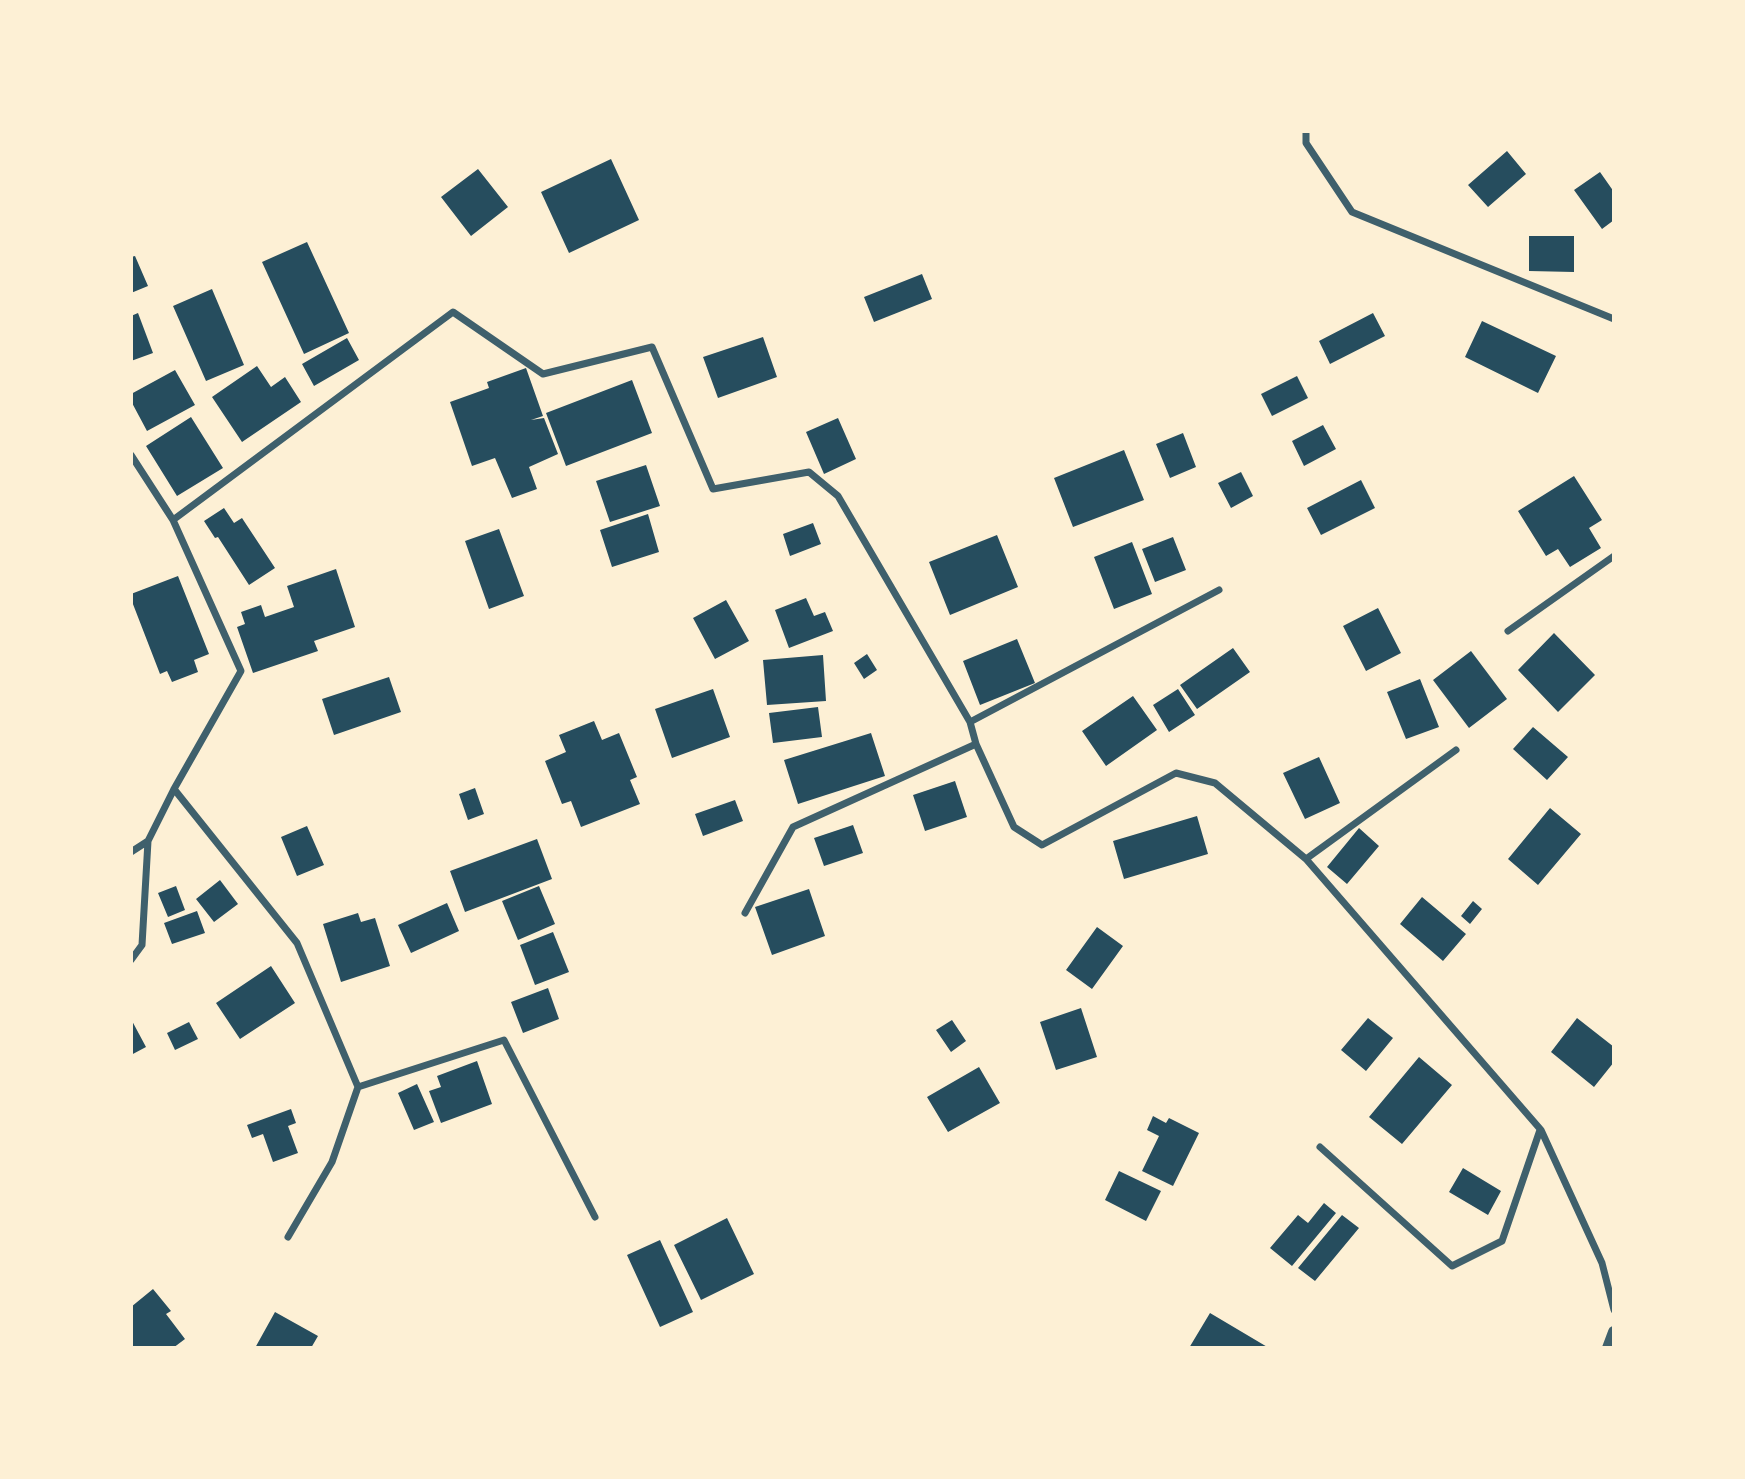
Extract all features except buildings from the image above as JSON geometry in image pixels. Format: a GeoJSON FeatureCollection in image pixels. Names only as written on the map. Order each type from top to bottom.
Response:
{"type":"FeatureCollection","features":[{"type":"Feature","properties":{"kind":"street"},"geometry":{"type":"LineString","coordinates":[[1306,131],[1306,143],[1352,212],[1614,319]]}},
{"type":"Feature","properties":{"kind":"street"},"geometry":{"type":"LineString","coordinates":[[173,520],[453,312],[543,374],[652,347],[713,489],[809,472],[838,496],[970,722],[976,744],[1014,827],[1042,845],[1176,773],[1215,783],[1306,859],[1541,1130],[1602,1263],[1614,1310]]}},
{"type":"Feature","properties":{"kind":"street"},"geometry":{"type":"LineString","coordinates":[[131,455],[173,520],[241,671],[174,789],[148,841],[142,945],[131,960]]}},
{"type":"Feature","properties":{"kind":"street"},"geometry":{"type":"LineString","coordinates":[[1508,631],[1614,556]]}},
{"type":"Feature","properties":{"kind":"street"},"geometry":{"type":"LineString","coordinates":[[970,722],[1219,590]]}},
{"type":"Feature","properties":{"kind":"street"},"geometry":{"type":"LineString","coordinates":[[745,913],[793,827],[976,744]]}},
{"type":"Feature","properties":{"kind":"street"},"geometry":{"type":"LineString","coordinates":[[1306,859],[1456,750]]}},
{"type":"Feature","properties":{"kind":"street"},"geometry":{"type":"LineString","coordinates":[[174,789],[297,943],[358,1087],[332,1162],[288,1237]]}},
{"type":"Feature","properties":{"kind":"street"},"geometry":{"type":"LineString","coordinates":[[131,852],[148,841]]}},
{"type":"Feature","properties":{"kind":"street"},"geometry":{"type":"LineString","coordinates":[[358,1087],[505,1040],[595,1217]]}},
{"type":"Feature","properties":{"kind":"street"},"geometry":{"type":"LineString","coordinates":[[1320,1147],[1452,1266],[1502,1241],[1541,1130]]}},
{"type":"Feature","properties":{"kind":"street"},"geometry":{"type":"LineString","coordinates":[[1608,1348],[1614,1332]]}}]}
